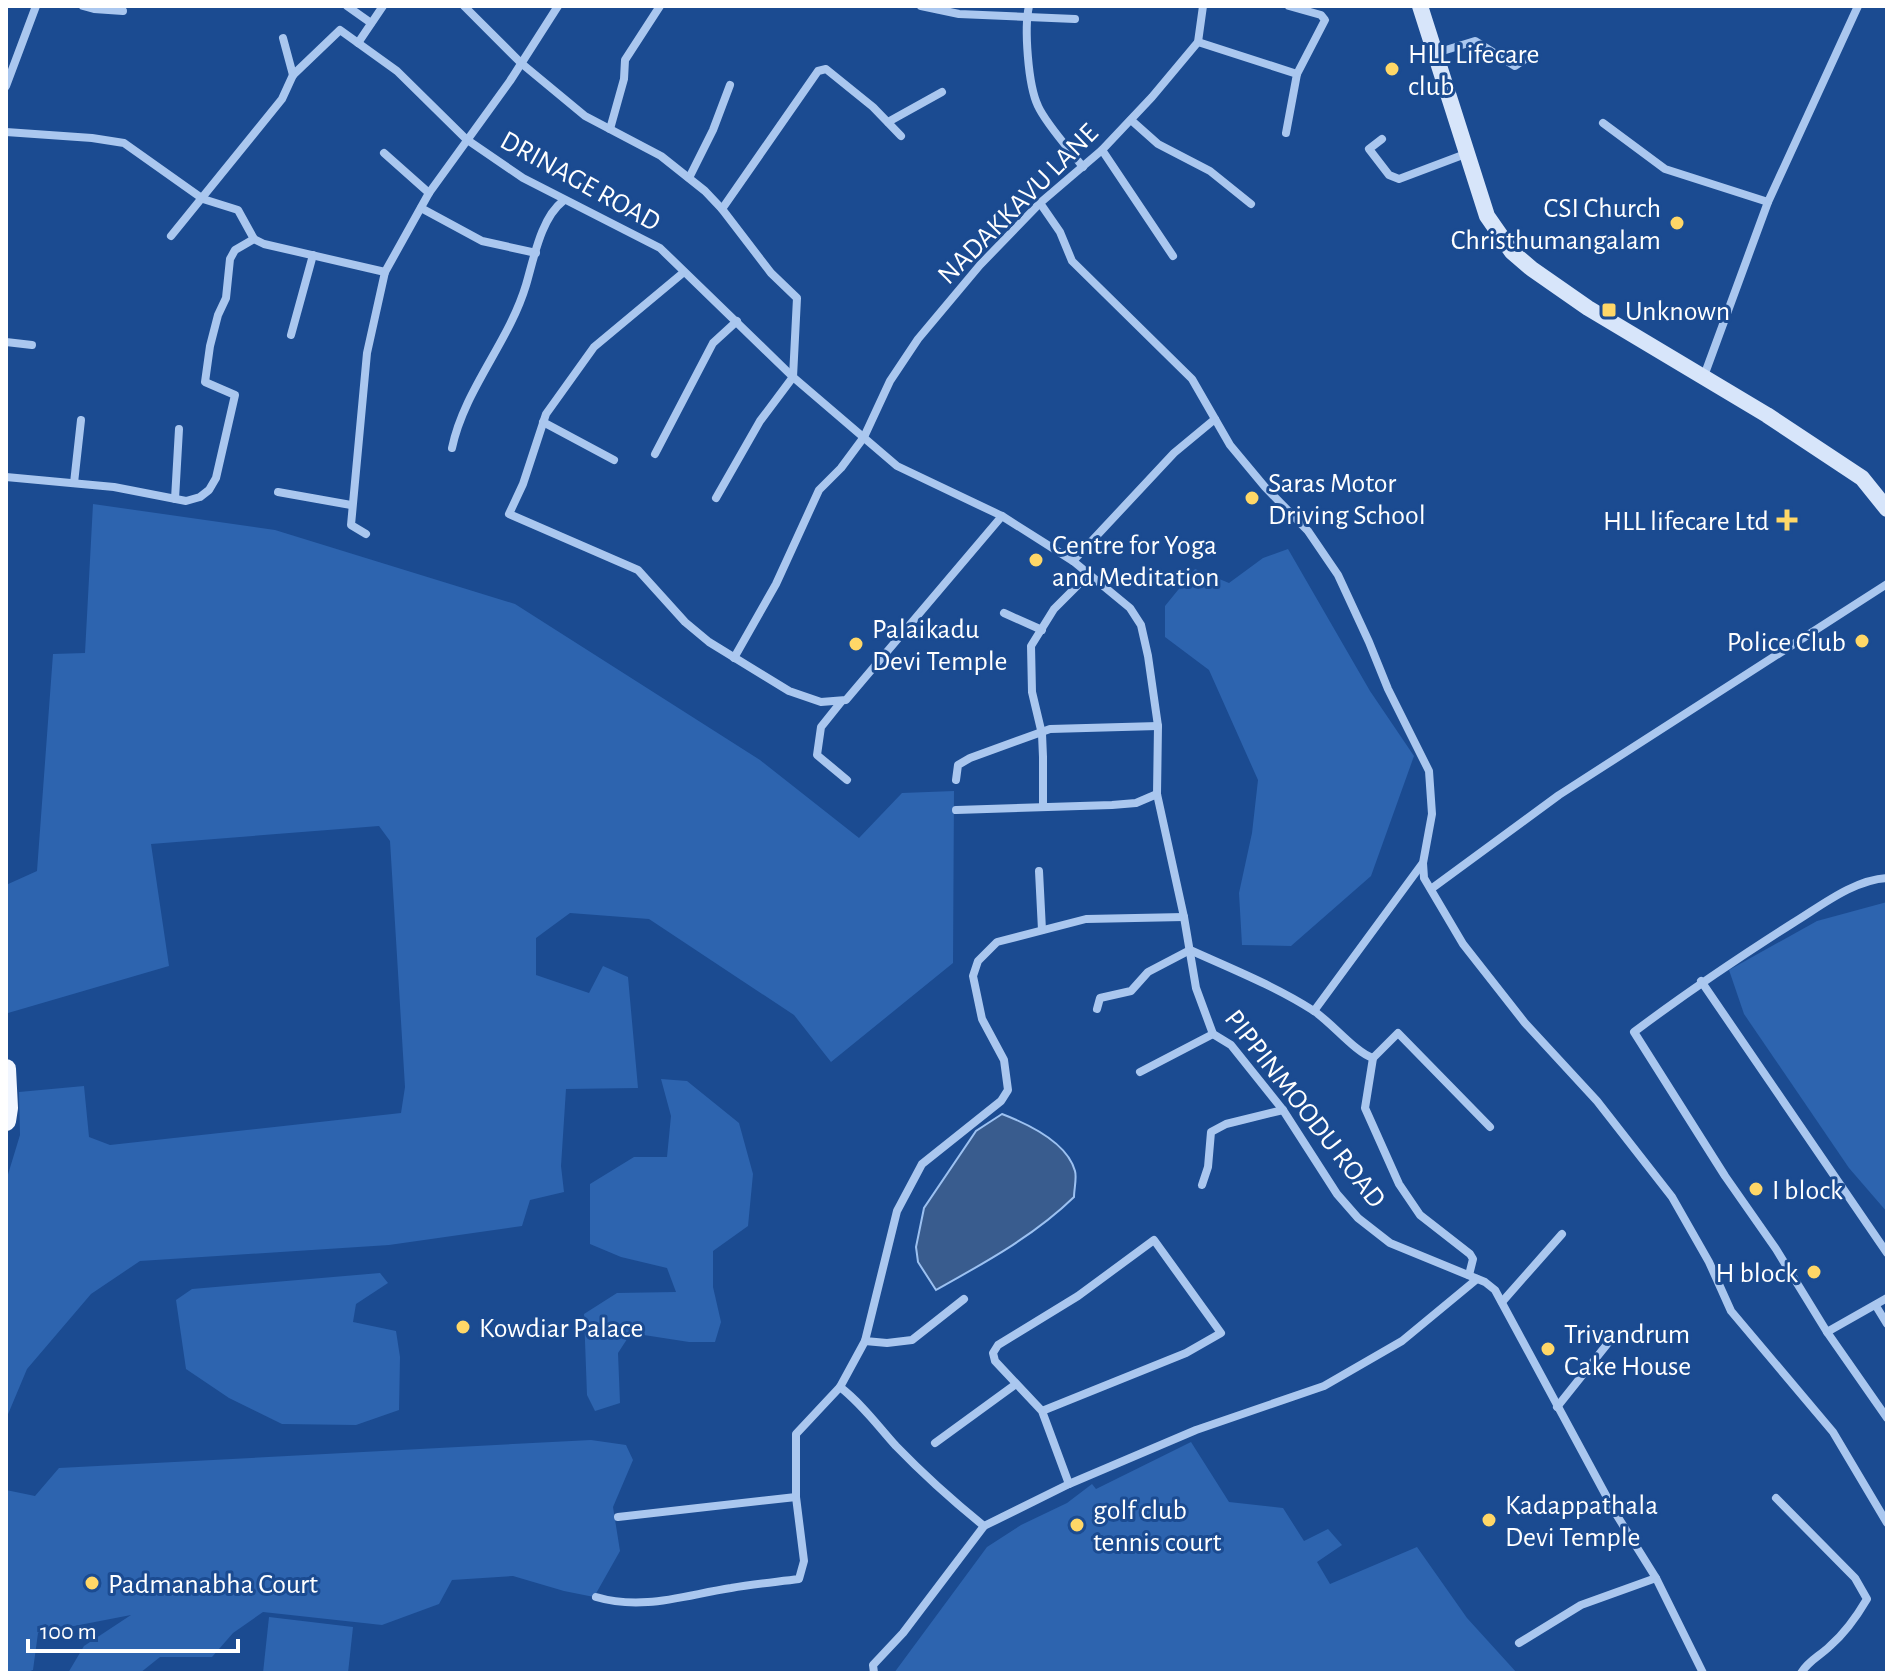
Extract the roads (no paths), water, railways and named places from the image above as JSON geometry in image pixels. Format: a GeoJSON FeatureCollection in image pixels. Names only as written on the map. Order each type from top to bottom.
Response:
{"type":"FeatureCollection","features":[{"type":"Feature","properties":{"kind":"main road"},"geometry":{"type":"LineString","coordinates":[[6,1069],[6,1121]]}},
{"type":"Feature","properties":{"kind":"street"},"geometry":{"type":"LineString","coordinates":[[6,86],[36,6]]}},
{"type":"Feature","properties":{"kind":"street"},"geometry":{"type":"LineString","coordinates":[[83,6],[123,11]]}},
{"type":"Feature","properties":{"kind":"street"},"geometry":{"type":"LineString","coordinates":[[347,6],[371,23]]}},
{"type":"Feature","properties":{"kind":"street"},"geometry":{"type":"LineString","coordinates":[[358,43],[383,6]]}},
{"type":"Feature","properties":{"kind":"street"},"geometry":{"type":"LineString","coordinates":[[464,6],[521,63],[585,116],[661,156],[689,178],[722,209],[771,273],[797,298],[793,377],[760,421],[716,498]]}},
{"type":"Feature","properties":{"kind":"street"},"geometry":{"type":"LineString","coordinates":[[366,534],[351,525],[351,505],[357,474],[367,353],[385,272],[429,193],[558,6]]}},
{"type":"Feature","properties":{"kind":"street"},"geometry":{"type":"LineString","coordinates":[[610,129],[624,79],[625,60],[660,6]]}},
{"type":"Feature","properties":{"kind":"street"},"geometry":{"type":"LineString","coordinates":[[921,6],[959,14],[1075,19]]}},
{"type":"Feature","properties":{"kind":"street"},"geometry":{"type":"LineString","coordinates":[[1029,6],[1031,74],[1038,106],[1083,167]]}},
{"type":"Feature","properties":{"kind":"street"},"geometry":{"type":"LineString","coordinates":[[1203,6],[1198,42],[1297,74]]}},
{"type":"Feature","properties":{"kind":"street"},"geometry":{"type":"LineString","coordinates":[[1286,133],[1297,74],[1325,20],[1321,15],[1289,6]]}},
{"type":"Feature","properties":{"kind":"street"},"geometry":{"type":"LineString","coordinates":[[1420,6],[1487,216],[1512,252],[1588,308],[1704,376],[1862,478],[1887,509]]}},
{"type":"Feature","properties":{"kind":"street"},"geometry":{"type":"LineString","coordinates":[[1704,376],[1768,202],[1858,6]]}},
{"type":"Feature","properties":{"kind":"street","name":"DRINAGE ROAD"},"geometry":{"type":"LineString","coordinates":[[293,75],[340,30],[397,71],[466,139],[523,178],[660,248],[793,377],[864,437]]}},
{"type":"Feature","properties":{"kind":"street"},"geometry":{"type":"LineString","coordinates":[[171,236],[282,99],[293,75],[283,38]]}},
{"type":"Feature","properties":{"kind":"street"},"geometry":{"type":"LineString","coordinates":[[1436,53],[1475,41],[1515,66],[1534,53]]}},
{"type":"Feature","properties":{"kind":"street","name":"NADAKKAVU LANE"},"geometry":{"type":"LineString","coordinates":[[734,658],[776,584],[819,490],[841,468],[864,437],[890,381],[918,339],[980,265],[1040,203],[1102,150],[1198,42]]}},
{"type":"Feature","properties":{"kind":"street"},"geometry":{"type":"LineString","coordinates":[[722,209],[818,71],[826,69],[844,82],[901,136]]}},
{"type":"Feature","properties":{"kind":"street"},"geometry":{"type":"LineString","coordinates":[[689,178],[713,130],[730,85]]}},
{"type":"Feature","properties":{"kind":"street"},"geometry":{"type":"LineString","coordinates":[[888,122],[942,92]]}},
{"type":"Feature","properties":{"kind":"street"},"geometry":{"type":"LineString","coordinates":[[1131,120],[1158,144],[1210,171],[1251,204]]}},
{"type":"Feature","properties":{"kind":"street"},"geometry":{"type":"LineString","coordinates":[[1603,123],[1665,169],[1768,202]]}},
{"type":"Feature","properties":{"kind":"street"},"geometry":{"type":"LineString","coordinates":[[6,132],[124,143],[203,199],[238,210],[254,239],[264,244],[385,272]]}},
{"type":"Feature","properties":{"kind":"street"},"geometry":{"type":"LineString","coordinates":[[1382,139],[1369,149],[1389,175],[1399,179],[1468,153]]}},
{"type":"Feature","properties":{"kind":"street"},"geometry":{"type":"LineString","coordinates":[[1102,150],[1173,256]]}},
{"type":"Feature","properties":{"kind":"street"},"geometry":{"type":"LineString","coordinates":[[384,153],[429,193]]}},
{"type":"Feature","properties":{"kind":"street"},"geometry":{"type":"LineString","coordinates":[[452,448],[456,428],[508,329],[556,206],[563,201]]}},
{"type":"Feature","properties":{"kind":"street"},"geometry":{"type":"LineString","coordinates":[[1040,203],[1060,232],[1072,261],[1192,379],[1230,445],[1308,531],[1338,575],[1388,689],[1429,771],[1432,814],[1423,863],[1424,878],[1463,944],[1489,978],[1525,1023],[1597,1101],[1672,1197],[1709,1262],[1731,1311],[1833,1432],[1887,1523]]}},
{"type":"Feature","properties":{"kind":"street"},"geometry":{"type":"LineString","coordinates":[[421,208],[482,241],[536,253]]}},
{"type":"Feature","properties":{"kind":"street"},"geometry":{"type":"LineString","coordinates":[[6,477],[114,487],[186,501],[200,497],[209,490],[216,478],[235,395],[205,382],[207,359],[218,315],[226,298],[230,259],[235,250],[254,239]]}},
{"type":"Feature","properties":{"kind":"street"},"geometry":{"type":"LineString","coordinates":[[291,335],[313,255]]}},
{"type":"Feature","properties":{"kind":"street"},"geometry":{"type":"LineString","coordinates":[[684,272],[594,347],[546,414],[523,484],[509,514],[638,570],[685,622],[709,642],[789,691],[821,702],[846,700],[1002,516]]}},
{"type":"Feature","properties":{"kind":"street"},"geometry":{"type":"LineString","coordinates":[[655,454],[713,343],[737,321]]}},
{"type":"Feature","properties":{"kind":"street"},"geometry":{"type":"LineString","coordinates":[[6,342],[32,345]]}},
{"type":"Feature","properties":{"kind":"street"},"geometry":{"type":"LineString","coordinates":[[1073,561],[1174,453],[1215,419]]}},
{"type":"Feature","properties":{"kind":"street"},"geometry":{"type":"LineString","coordinates":[[74,483],[81,420]]}},
{"type":"Feature","properties":{"kind":"street"},"geometry":{"type":"LineString","coordinates":[[543,422],[614,460]]}},
{"type":"Feature","properties":{"kind":"street"},"geometry":{"type":"LineString","coordinates":[[175,499],[179,429]]}},
{"type":"Feature","properties":{"kind":"street","name":"PIPPINMOODU ROAD"},"geometry":{"type":"LineString","coordinates":[[864,437],[897,466],[1002,516],[1073,561],[1130,608],[1141,625],[1158,726],[1157,794],[1196,988],[1213,1034],[1231,1045],[1283,1110],[1337,1194],[1358,1218],[1390,1243],[1473,1277],[1495,1290],[1616,1514],[1656,1578],[1703,1673]]}},
{"type":"Feature","properties":{"kind":"street"},"geometry":{"type":"LineString","coordinates":[[278,492],[351,505]]}},
{"type":"Feature","properties":{"kind":"street"},"geometry":{"type":"LineString","coordinates":[[1043,807],[1041,732],[1032,692],[1031,646],[1054,609],[1089,574]]}},
{"type":"Feature","properties":{"kind":"street"},"geometry":{"type":"LineString","coordinates":[[1431,889],[1559,795],[1887,584]]}},
{"type":"Feature","properties":{"kind":"street"},"geometry":{"type":"LineString","coordinates":[[1004,613],[1042,630]]}},
{"type":"Feature","properties":{"kind":"street"},"geometry":{"type":"LineString","coordinates":[[842,701],[821,727],[817,755],[847,780]]}},
{"type":"Feature","properties":{"kind":"street"},"geometry":{"type":"LineString","coordinates":[[956,780],[958,765],[970,758],[1041,732],[1158,726]]}},
{"type":"Feature","properties":{"kind":"street"},"geometry":{"type":"LineString","coordinates":[[956,810],[1136,803],[1157,794]]}},
{"type":"Feature","properties":{"kind":"street"},"geometry":{"type":"LineString","coordinates":[[1314,1011],[1423,863]]}},
{"type":"Feature","properties":{"kind":"street"},"geometry":{"type":"LineString","coordinates":[[1039,871],[1042,930]]}},
{"type":"Feature","properties":{"kind":"street"},"geometry":{"type":"LineString","coordinates":[[1887,878],[1855,887],[1701,981],[1634,1032],[1827,1332],[1887,1418]]}},
{"type":"Feature","properties":{"kind":"street"},"geometry":{"type":"LineString","coordinates":[[596,1597],[614,1603],[650,1604],[730,1588],[799,1579],[804,1561],[796,1497],[796,1434],[840,1387],[865,1341],[897,1211],[922,1164],[1001,1101],[1008,1090],[1004,1060],[982,1019],[974,993],[973,976],[978,961],[997,942],[1086,919],[1184,917]]}},
{"type":"Feature","properties":{"kind":"street"},"geometry":{"type":"LineString","coordinates":[[1097,1009],[1100,998],[1131,991],[1148,972],[1190,950],[1260,980],[1314,1011],[1334,1025],[1365,1055],[1373,1058]]}},
{"type":"Feature","properties":{"kind":"street"},"geometry":{"type":"LineString","coordinates":[[1701,981],[1887,1253]]}},
{"type":"Feature","properties":{"kind":"street"},"geometry":{"type":"LineString","coordinates":[[874,1673],[873,1665],[903,1633],[984,1526],[1069,1484],[1196,1430],[1324,1386],[1402,1341],[1473,1277],[1473,1259],[1467,1250],[1420,1215],[1407,1197],[1365,1108],[1373,1058],[1398,1033],[1490,1127]]}},
{"type":"Feature","properties":{"kind":"street"},"geometry":{"type":"LineString","coordinates":[[1140,1072],[1213,1034]]}},
{"type":"Feature","properties":{"kind":"street"},"geometry":{"type":"LineString","coordinates":[[1202,1185],[1208,1167],[1211,1132],[1226,1124],[1283,1110]]}},
{"type":"Feature","properties":{"kind":"street"},"geometry":{"type":"LineString","coordinates":[[1502,1302],[1562,1234]]}},
{"type":"Feature","properties":{"kind":"street"},"geometry":{"type":"LineString","coordinates":[[1042,1411],[1186,1353],[1221,1333],[1154,1240],[1078,1296],[998,1345],[993,1353],[995,1361],[1042,1411],[1069,1484]]}},
{"type":"Feature","properties":{"kind":"street"},"geometry":{"type":"LineString","coordinates":[[1827,1332],[1887,1298]]}},
{"type":"Feature","properties":{"kind":"street"},"geometry":{"type":"LineString","coordinates":[[865,1341],[887,1343],[912,1340],[964,1299]]}},
{"type":"Feature","properties":{"kind":"street"},"geometry":{"type":"LineString","coordinates":[[1876,1306],[1887,1324]]}},
{"type":"Feature","properties":{"kind":"street"},"geometry":{"type":"LineString","coordinates":[[1557,1407],[1612,1338]]}},
{"type":"Feature","properties":{"kind":"street"},"geometry":{"type":"LineString","coordinates":[[935,1443],[1016,1384]]}},
{"type":"Feature","properties":{"kind":"street"},"geometry":{"type":"LineString","coordinates":[[840,1387],[856,1400],[945,1495],[984,1526]]}},
{"type":"Feature","properties":{"kind":"street"},"geometry":{"type":"LineString","coordinates":[[618,1517],[796,1497]]}},
{"type":"Feature","properties":{"kind":"street"},"geometry":{"type":"LineString","coordinates":[[1776,1498],[1855,1578],[1867,1599],[1829,1648],[1815,1656],[1801,1673]]}},
{"type":"Feature","properties":{"kind":"street"},"geometry":{"type":"LineString","coordinates":[[1519,1643],[1581,1605],[1656,1578]]}},
{"type":"Feature","properties":{"kind":"place","name":"HLL Lifecare club"},"geometry":{"type":"Point","coordinates":[1392,69]}},
{"type":"Feature","properties":{"kind":"place","name":"CSI Church Christhumangalam"},"geometry":{"type":"Point","coordinates":[1677,223]}},
{"type":"Feature","properties":{"kind":"place","name":"Unknown"},"geometry":{"type":"Point","coordinates":[1609,310]}},
{"type":"Feature","properties":{"kind":"place","name":"Saras Motor Driving School"},"geometry":{"type":"Point","coordinates":[1252,498]}},
{"type":"Feature","properties":{"kind":"place","name":"HLL lifecare Ltd"},"geometry":{"type":"Point","coordinates":[1787,520]}},
{"type":"Feature","properties":{"kind":"place","name":"Centre for Yoga and Meditation"},"geometry":{"type":"Point","coordinates":[1036,560]}},
{"type":"Feature","properties":{"kind":"place","name":"Police Club"},"geometry":{"type":"Point","coordinates":[1862,641]}},
{"type":"Feature","properties":{"kind":"place","name":"Palaikadu Devi Temple"},"geometry":{"type":"Point","coordinates":[856,644]}},
{"type":"Feature","properties":{"kind":"place","name":"I block"},"geometry":{"type":"Point","coordinates":[1756,1189]}},
{"type":"Feature","properties":{"kind":"place","name":"H block"},"geometry":{"type":"Point","coordinates":[1814,1272]}},
{"type":"Feature","properties":{"kind":"place","name":"Kowdiar Palace"},"geometry":{"type":"Point","coordinates":[463,1327]}},
{"type":"Feature","properties":{"kind":"place","name":"Trivandrum Cake House"},"geometry":{"type":"Point","coordinates":[1548,1349]}},
{"type":"Feature","properties":{"kind":"place","name":"Kadappathala Devi Temple"},"geometry":{"type":"Point","coordinates":[1489,1520]}},
{"type":"Feature","properties":{"kind":"place","name":"golf club tennis court"},"geometry":{"type":"Point","coordinates":[1077,1525]}},
{"type":"Feature","properties":{"kind":"place","name":"Padmanabha Court"},"geometry":{"type":"Point","coordinates":[92,1583]}}]}
